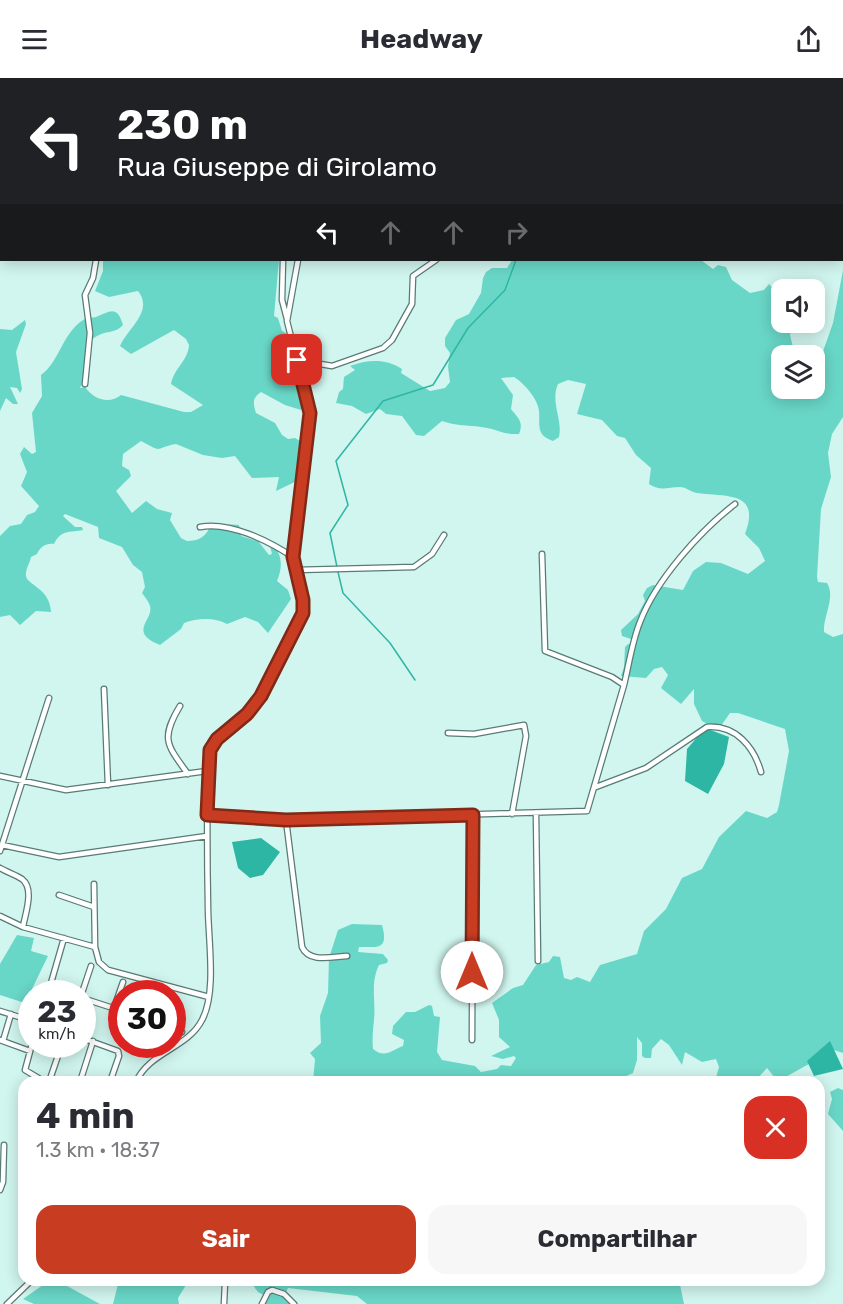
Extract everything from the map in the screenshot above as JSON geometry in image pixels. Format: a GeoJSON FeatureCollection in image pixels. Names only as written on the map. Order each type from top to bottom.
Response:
{"type":"FeatureCollection","features":[{"type":"Feature","properties":{"kind":"street"},"geometry":{"type":"LineString","coordinates":[[85,384],[90,333],[85,295],[93,278],[96,261]]}},
{"type":"Feature","properties":{"kind":"street"},"geometry":{"type":"LineString","coordinates":[[140,1076],[148,1065],[190,1035],[202,1022],[209,997],[208,756],[213,743],[247,714],[261,696],[303,613],[303,600],[293,557],[310,413],[282,300],[283,261]]}},
{"type":"Feature","properties":{"kind":"street"},"geometry":{"type":"LineString","coordinates":[[287,321],[298,261]]}},
{"type":"Feature","properties":{"kind":"street"},"geometry":{"type":"LineString","coordinates":[[297,360],[332,366],[383,348],[392,340],[412,304],[413,276],[435,261]]}},
{"type":"Feature","properties":{"kind":"street"},"geometry":{"type":"LineString","coordinates":[[207,815],[286,820],[585,813],[596,787],[639,624],[653,596],[701,534],[735,504]]}},
{"type":"Feature","properties":{"kind":"street"},"geometry":{"type":"LineString","coordinates":[[200,527],[220,525],[262,538],[293,557]]}},
{"type":"Feature","properties":{"kind":"street"},"geometry":{"type":"LineString","coordinates":[[296,570],[414,567],[432,554],[444,535]]}},
{"type":"Feature","properties":{"kind":"street"},"geometry":{"type":"LineString","coordinates":[[542,554],[545,651],[612,677],[624,685]]}},
{"type":"Feature","properties":{"kind":"street"},"geometry":{"type":"LineString","coordinates":[[104,689],[108,784]]}},
{"type":"Feature","properties":{"kind":"street"},"geometry":{"type":"LineString","coordinates":[[49,698],[1,848],[59,857],[207,836]]}},
{"type":"Feature","properties":{"kind":"street"},"geometry":{"type":"LineString","coordinates":[[180,706],[168,727],[166,738],[188,774]]}},
{"type":"Feature","properties":{"kind":"street"},"geometry":{"type":"LineString","coordinates":[[448,733],[474,734],[524,725],[526,736],[512,814]]}},
{"type":"Feature","properties":{"kind":"street"},"geometry":{"type":"LineString","coordinates":[[596,787],[646,768],[694,734],[713,727],[728,730],[742,739],[755,754],[761,772]]}},
{"type":"Feature","properties":{"kind":"street"},"geometry":{"type":"LineString","coordinates":[[0,776],[60,790],[207,771]]}},
{"type":"Feature","properties":{"kind":"street"},"geometry":{"type":"LineString","coordinates":[[536,814],[538,961]]}},
{"type":"Feature","properties":{"kind":"street"},"geometry":{"type":"LineString","coordinates":[[472,1040],[473,815]]}},
{"type":"Feature","properties":{"kind":"street"},"geometry":{"type":"LineString","coordinates":[[286,820],[304,952],[313,958],[347,956]]}},
{"type":"Feature","properties":{"kind":"street"},"geometry":{"type":"LineString","coordinates":[[0,868],[21,878],[26,884],[28,897],[23,927]]}},
{"type":"Feature","properties":{"kind":"street"},"geometry":{"type":"LineString","coordinates":[[94,884],[94,947],[99,962],[108,970],[209,997]]}},
{"type":"Feature","properties":{"kind":"street"},"geometry":{"type":"LineString","coordinates":[[59,895],[94,907]]}},
{"type":"Feature","properties":{"kind":"street"},"geometry":{"type":"LineString","coordinates":[[0,916],[23,927],[94,947]]}},
{"type":"Feature","properties":{"kind":"street"},"geometry":{"type":"LineString","coordinates":[[52,980],[64,938]]}},
{"type":"Feature","properties":{"kind":"street"},"geometry":{"type":"LineString","coordinates":[[86,980],[91,966]]}},
{"type":"Feature","properties":{"kind":"street"},"geometry":{"type":"LineString","coordinates":[[0,1011],[18,1016]]}},
{"type":"Feature","properties":{"kind":"street"},"geometry":{"type":"LineString","coordinates":[[11,1014],[1,1041],[18,1047]]}},
{"type":"Feature","properties":{"kind":"street"},"geometry":{"type":"LineString","coordinates":[[96,1042],[118,1050],[119,1056],[113,1076]]}},
{"type":"Feature","properties":{"kind":"street"},"geometry":{"type":"LineString","coordinates":[[28,1058],[25,1071],[35,1076]]}},
{"type":"Feature","properties":{"kind":"street"},"geometry":{"type":"LineString","coordinates":[[49,1076],[56,1058]]}},
{"type":"Feature","properties":{"kind":"street"},"geometry":{"type":"LineString","coordinates":[[82,1076],[88,1058]]}},
{"type":"Feature","properties":{"kind":"street"},"geometry":{"type":"LineString","coordinates":[[0,1190],[4,1175],[4,1145]]}},
{"type":"Feature","properties":{"kind":"street"},"geometry":{"type":"LineString","coordinates":[[7,1304],[26,1286]]}},
{"type":"Feature","properties":{"kind":"street"},"geometry":{"type":"LineString","coordinates":[[224,1304],[225,1286]]}},
{"type":"Feature","properties":{"kind":"street"},"geometry":{"type":"LineString","coordinates":[[262,1304],[268,1292],[272,1290],[284,1294],[294,1304]]}},
{"type":"Feature","properties":{"kind":"shaded area"},"geometry":{"type":"Polygon","coordinates":[[[103,261],[279,261],[274,316],[278,318],[282,331],[288,337],[293,367],[301,393],[301,410],[285,405],[261,392],[256,396],[254,404],[256,413],[275,423],[282,435],[288,439],[295,438],[307,445],[298,465],[299,480],[276,491],[279,477],[252,478],[235,456],[222,458],[203,455],[176,444],[157,449],[141,441],[123,454],[122,466],[129,470],[131,476],[116,491],[132,513],[146,501],[157,509],[172,513],[170,520],[181,538],[187,541],[201,538],[210,527],[239,525],[241,536],[258,541],[269,555],[272,554],[269,542],[274,546],[281,560],[277,581],[288,590],[291,599],[268,633],[258,622],[245,617],[227,624],[212,619],[200,619],[184,623],[181,629],[160,645],[150,640],[143,631],[150,611],[149,604],[142,593],[145,587],[142,572],[133,565],[122,547],[99,538],[98,527],[65,514],[63,516],[75,527],[82,527],[83,530],[63,534],[54,544],[44,546],[31,557],[26,571],[27,579],[47,598],[51,612],[36,611],[20,625],[10,615],[0,617],[0,536],[10,526],[21,524],[27,515],[35,512],[39,506],[21,486],[27,472],[20,454],[24,447],[32,454],[36,452],[32,413],[42,396],[41,375],[53,362],[72,330],[87,318],[112,311],[121,318],[123,325],[117,330],[97,336],[87,345],[87,376],[80,388],[85,387],[92,395],[111,400],[121,395],[184,412],[191,412],[203,405],[171,384],[186,356],[189,345],[186,339],[174,330],[131,354],[120,346],[138,319],[143,306],[142,298],[138,291],[109,297],[95,291],[103,271],[103,261]]]}},
{"type":"Feature","properties":{"kind":"shaded area"},"geometry":{"type":"Polygon","coordinates":[[[511,261],[702,261],[713,269],[718,265],[726,267],[732,280],[750,293],[764,290],[769,284],[771,286],[771,333],[790,333],[792,345],[771,345],[771,399],[825,399],[825,346],[833,323],[843,270],[843,417],[832,434],[828,453],[831,477],[821,509],[817,577],[818,582],[827,583],[830,594],[824,632],[833,637],[843,634],[843,1053],[834,1050],[787,1076],[773,1076],[767,1068],[760,1076],[716,1076],[719,1067],[716,1059],[702,1062],[685,1052],[682,1065],[669,1045],[661,1039],[652,1049],[651,1058],[645,1058],[642,1056],[642,1043],[637,1037],[637,1060],[633,1073],[626,1076],[314,1076],[315,1059],[310,1053],[321,1043],[320,1016],[328,993],[329,958],[338,930],[352,924],[382,925],[383,943],[376,947],[359,947],[358,952],[383,954],[388,960],[387,963],[379,965],[376,972],[373,1049],[385,1054],[403,1046],[404,1040],[392,1034],[393,1026],[406,1012],[415,1012],[429,1005],[432,1006],[434,1016],[440,1017],[437,1052],[442,1060],[475,1066],[481,1072],[497,1069],[501,1065],[511,1066],[516,1058],[514,1056],[503,1059],[491,1056],[510,1047],[499,1037],[499,1020],[492,1003],[513,988],[523,985],[536,965],[549,962],[553,956],[560,957],[564,978],[571,980],[577,977],[590,982],[600,965],[637,954],[644,931],[666,909],[682,878],[702,869],[719,837],[746,811],[767,818],[777,812],[779,805],[789,751],[785,729],[738,713],[730,713],[718,730],[702,721],[694,704],[694,689],[681,704],[661,688],[668,675],[662,667],[654,669],[646,678],[621,676],[625,647],[628,644],[634,645],[631,639],[622,636],[621,630],[638,614],[645,601],[643,595],[647,588],[653,585],[683,590],[693,571],[706,562],[721,563],[748,574],[765,561],[759,548],[745,534],[749,520],[745,503],[730,496],[697,493],[682,487],[661,488],[649,484],[651,468],[636,455],[625,438],[617,436],[602,420],[577,414],[586,384],[568,380],[558,384],[555,397],[560,431],[559,437],[553,441],[541,433],[538,406],[526,387],[514,377],[501,378],[513,395],[511,409],[521,423],[519,434],[508,434],[487,428],[442,421],[424,436],[416,435],[402,416],[386,414],[380,409],[366,414],[352,406],[336,403],[339,392],[343,389],[344,377],[355,370],[350,366],[369,361],[396,365],[402,369],[401,373],[430,391],[445,388],[450,382],[448,367],[450,353],[445,346],[445,338],[456,320],[469,314],[481,293],[486,272],[492,268],[507,268],[511,261]]]}},
{"type":"Feature","properties":{"kind":"shaded area"},"geometry":{"type":"Polygon","coordinates":[[[25,320],[26,324],[16,352],[22,389],[20,393],[17,388],[10,387],[18,404],[13,404],[6,398],[0,411],[0,329],[12,330],[25,320]]]}},
{"type":"Feature","properties":{"kind":"shaded area"},"geometry":{"type":"Polygon","coordinates":[[[705,728],[729,737],[724,764],[708,794],[685,781],[687,749],[705,728]]]}},
{"type":"Feature","properties":{"kind":"shaded area"},"geometry":{"type":"Polygon","coordinates":[[[261,838],[280,852],[263,875],[250,878],[238,868],[232,842],[261,838]]]}},
{"type":"Feature","properties":{"kind":"shaded area"},"geometry":{"type":"Polygon","coordinates":[[[17,935],[34,938],[31,951],[48,956],[36,980],[18,980],[18,1001],[0,995],[0,964],[17,935]]]}},
{"type":"Feature","properties":{"kind":"shaded area"},"geometry":{"type":"Polygon","coordinates":[[[830,1041],[843,1069],[814,1076],[807,1061],[830,1041]]]}},
{"type":"Feature","properties":{"kind":"shaded area"},"geometry":{"type":"Polygon","coordinates":[[[838,1088],[843,1090],[843,1131],[828,1114],[832,1099],[830,1092],[838,1088]]]}},
{"type":"Feature","properties":{"kind":"shaded area"},"geometry":{"type":"Polygon","coordinates":[[[41,1286],[67,1286],[100,1304],[34,1304],[23,1299],[41,1286]]]}},
{"type":"Feature","properties":{"kind":"shaded area"},"geometry":{"type":"Polygon","coordinates":[[[118,1286],[185,1286],[178,1298],[179,1304],[113,1304],[118,1286]]]}},
{"type":"Feature","properties":{"kind":"shaded area"},"geometry":{"type":"Polygon","coordinates":[[[254,1286],[680,1286],[684,1304],[367,1304],[357,1296],[288,1288],[284,1297],[290,1304],[265,1304],[267,1297],[258,1292],[254,1286]]]}},
{"type":"Feature","properties":{"kind":"waterway"},"geometry":{"type":"LineString","coordinates":[[337,567],[330,533],[348,505],[336,461],[383,401],[433,385],[468,328],[505,290],[516,261]]}},
{"type":"Feature","properties":{"kind":"waterway"},"geometry":{"type":"LineString","coordinates":[[338,572],[343,593],[390,643],[415,680]]}},
{"type":"Feature","properties":{"kind":"route"},"geometry":{"type":"LineString","coordinates":[[297,360],[310,413],[293,557],[303,600],[303,613],[255,705],[213,743],[208,756],[207,815],[286,820],[473,815],[472,972]]}}]}
